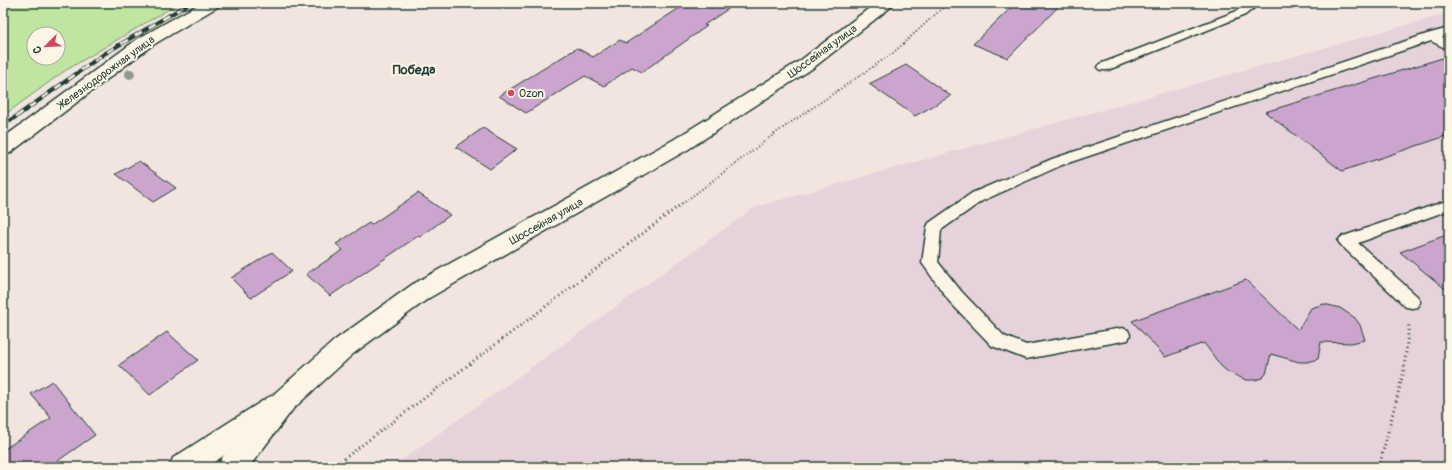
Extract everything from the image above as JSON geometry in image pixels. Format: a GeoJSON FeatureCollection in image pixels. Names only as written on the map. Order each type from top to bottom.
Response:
{"type":"FeatureCollection","features":[{"type":"Feature","properties":{"kind":"street","name":"Железнодорожная улица"},"geometry":{"type":"LineString","coordinates":[[3,148],[145,42],[213,3]]}},
{"type":"Feature","properties":{"kind":"street","name":"Шоссейная улица"},"geometry":{"type":"LineString","coordinates":[[232,467],[284,401],[344,347],[421,291],[680,145],[807,64],[886,3]]}},
{"type":"Feature","properties":{"kind":"street"},"geometry":{"type":"LineString","coordinates":[[183,467],[284,401]]}},
{"type":"Feature","properties":{"kind":"lane"},"geometry":{"type":"LineString","coordinates":[[1104,67],[1242,13],[1254,3]]}},
{"type":"Feature","properties":{"kind":"lane"},"geometry":{"type":"LineString","coordinates":[[1122,335],[1026,352],[998,341],[955,296],[930,263],[934,227],[977,197],[1058,162],[1449,30]]}},
{"type":"Feature","properties":{"kind":"lane"},"geometry":{"type":"LineString","coordinates":[[1431,36],[1449,46]]}},
{"type":"Feature","properties":{"kind":"lane"},"geometry":{"type":"LineString","coordinates":[[1412,302],[1346,241],[1449,205]]}},
{"type":"Feature","properties":{"kind":"path"},"geometry":{"type":"LineString","coordinates":[[333,467],[778,132],[893,53],[948,3]]}},
{"type":"Feature","properties":{"kind":"path"},"geometry":{"type":"LineString","coordinates":[[1378,467],[1404,370],[1412,302]]}},
{"type":"Feature","properties":{"kind":"shaded area"},"geometry":{"type":"Polygon","coordinates":[[[1449,13],[1449,467],[392,467],[755,207],[1449,13]]]}},
{"type":"Feature","properties":{"kind":"green space"},"geometry":{"type":"Polygon","coordinates":[[[3,3],[179,3],[63,72],[3,116],[3,3]]]}},
{"type":"Feature","properties":{"kind":"building"},"geometry":{"type":"Polygon","coordinates":[[[687,3],[737,3],[704,25],[707,26],[642,72],[632,67],[604,86],[585,76],[526,113],[499,96],[577,48],[593,57],[620,40],[626,43],[687,3]]]}},
{"type":"Feature","properties":{"kind":"building"},"geometry":{"type":"Polygon","coordinates":[[[1016,3],[1062,3],[1008,58],[973,44],[1016,3]]]}},
{"type":"Feature","properties":{"kind":"building"},"geometry":{"type":"Polygon","coordinates":[[[1449,56],[1449,135],[1342,171],[1265,112],[1449,56]]]}},
{"type":"Feature","properties":{"kind":"building"},"geometry":{"type":"Polygon","coordinates":[[[906,65],[951,96],[915,116],[869,84],[906,65]]]}},
{"type":"Feature","properties":{"kind":"building"},"geometry":{"type":"Polygon","coordinates":[[[483,128],[517,149],[490,169],[456,147],[483,128]]]}},
{"type":"Feature","properties":{"kind":"building"},"geometry":{"type":"Polygon","coordinates":[[[139,161],[176,188],[153,202],[116,174],[139,161]]]}},
{"type":"Feature","properties":{"kind":"building"},"geometry":{"type":"Polygon","coordinates":[[[418,193],[450,215],[420,237],[418,236],[330,296],[306,274],[343,250],[336,244],[369,223],[371,225],[418,193]]]}},
{"type":"Feature","properties":{"kind":"building"},"geometry":{"type":"Polygon","coordinates":[[[1449,234],[1449,292],[1400,252],[1449,234]]]}},
{"type":"Feature","properties":{"kind":"building"},"geometry":{"type":"Polygon","coordinates":[[[272,252],[292,271],[251,298],[231,278],[272,252]]]}},
{"type":"Feature","properties":{"kind":"building"},"geometry":{"type":"Polygon","coordinates":[[[1246,280],[1298,330],[1311,308],[1324,304],[1340,308],[1355,318],[1360,325],[1365,340],[1351,343],[1321,342],[1318,359],[1307,362],[1299,362],[1271,354],[1266,374],[1262,378],[1246,380],[1228,372],[1221,366],[1204,343],[1165,357],[1132,321],[1246,280]]]}},
{"type":"Feature","properties":{"kind":"building"},"geometry":{"type":"Polygon","coordinates":[[[167,332],[198,360],[150,395],[119,365],[167,332]]]}},
{"type":"Feature","properties":{"kind":"building"},"geometry":{"type":"Polygon","coordinates":[[[52,381],[95,435],[49,467],[3,467],[3,450],[51,418],[31,394],[52,381]]]}},
{"type":"Feature","properties":{"kind":"railway"},"geometry":{"type":"LineString","coordinates":[[3,126],[104,54],[190,3]]}},
{"type":"Feature","properties":{"kind":"place","name":"Ozon"},"geometry":{"type":"Point","coordinates":[511,93]}},
{"type":"Feature","properties":{"kind":"district","name":"Победа"},"geometry":{"type":"Point","coordinates":[414,69]}}]}
